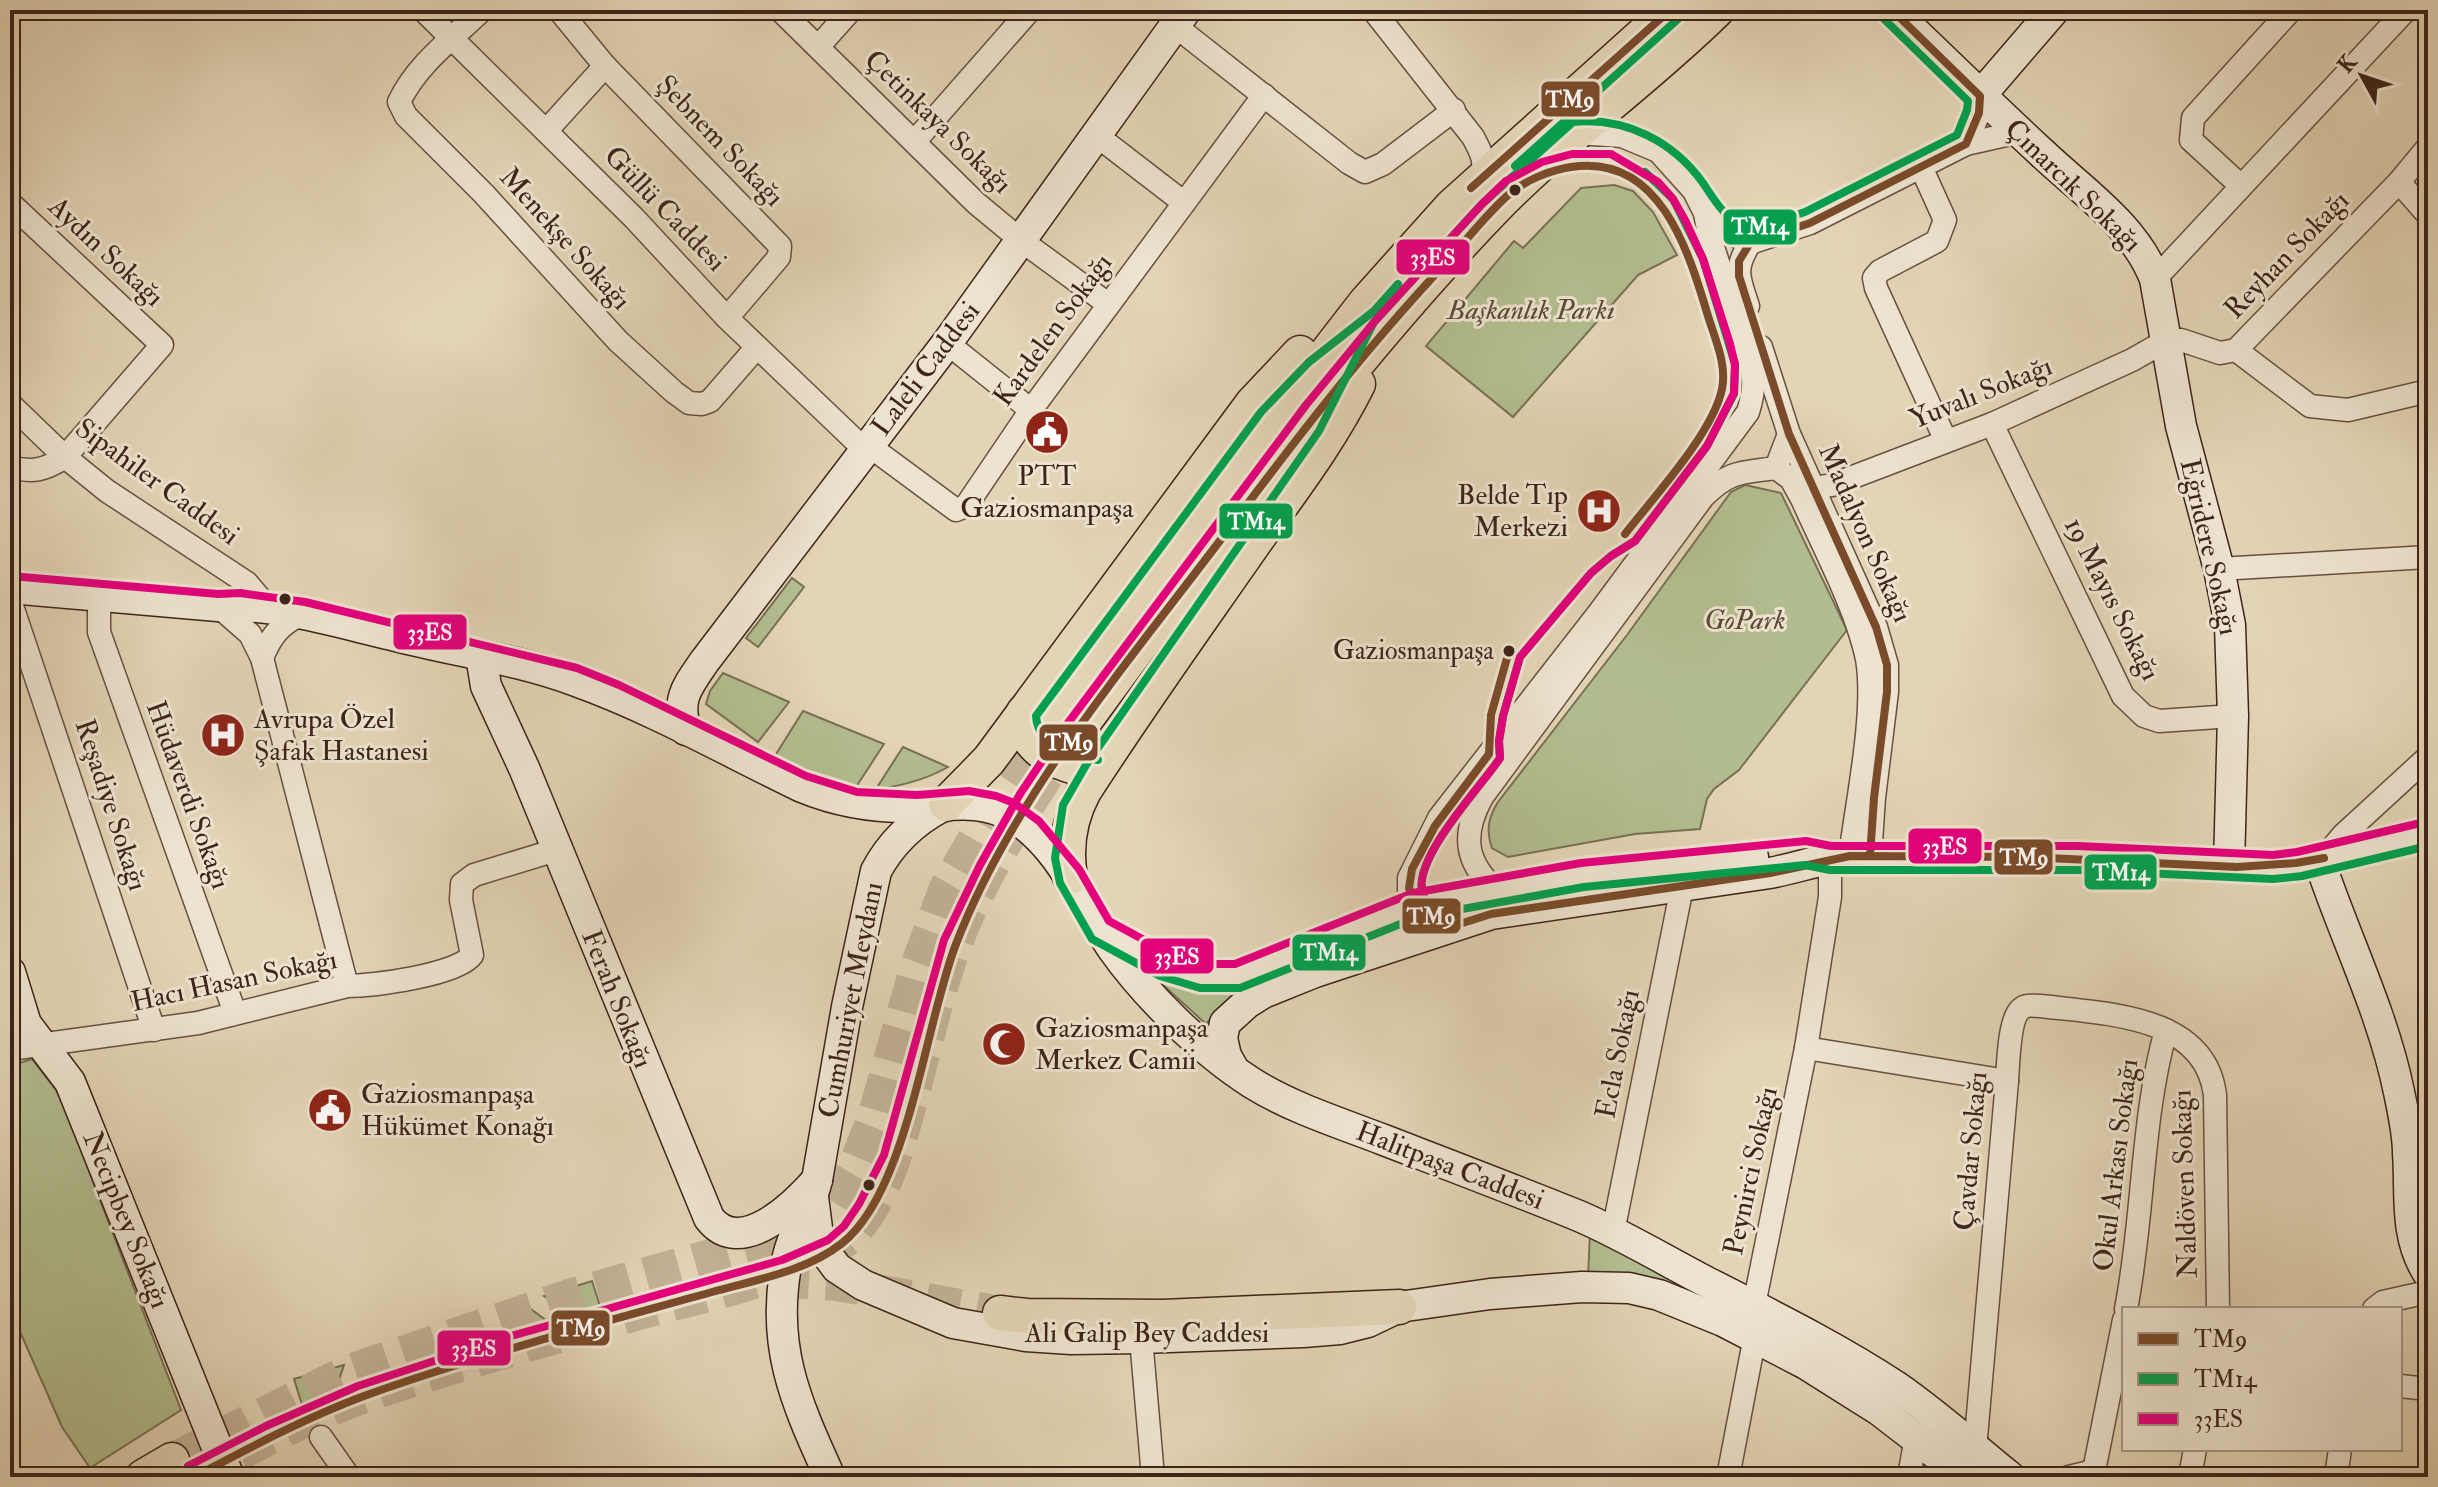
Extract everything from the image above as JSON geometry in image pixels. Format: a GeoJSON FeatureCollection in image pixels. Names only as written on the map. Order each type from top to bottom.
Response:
{"type":"FeatureCollection","features":[{"type":"Feature","properties":{"kind":"main road"},"geometry":{"type":"LineString","coordinates":[[946,804],[979,773],[1050,721],[1147,585],[1375,316],[1451,207],[1670,10]]}},
{"type":"Feature","properties":{"kind":"main road"},"geometry":{"type":"LineString","coordinates":[[1070,877],[1067,859],[1075,808],[1096,772],[1329,437],[1345,410],[1375,316],[1717,10]]}},
{"type":"Feature","properties":{"kind":"main road","name":"Çınarcık Sokağı"},"geometry":{"type":"LineString","coordinates":[[1892,10],[2130,237],[2148,260],[2155,279]]}},
{"type":"Feature","properties":{"kind":"main road"},"geometry":{"type":"LineString","coordinates":[[1980,96],[2054,10]]}},
{"type":"Feature","properties":{"kind":"main road","name":"Laleli Caddesi"},"geometry":{"type":"LineString","coordinates":[[686,730],[680,705],[687,687],[947,343],[1180,18]]}},
{"type":"Feature","properties":{"kind":"main road","name":"Eğridere Sokağı"},"geometry":{"type":"LineString","coordinates":[[2155,279],[2181,426],[2219,569],[2230,625],[2233,716],[2229,866]]}},
{"type":"Feature","properties":{"kind":"main road","name":"Halitpaşa Caddesi"},"geometry":{"type":"LineString","coordinates":[[10,588],[218,606],[238,605],[302,614],[573,679],[829,798],[886,806],[980,805],[1013,817],[1037,836],[1070,877],[1100,930],[1140,985],[1234,1070],[1253,1083],[1324,1117],[1583,1218],[1754,1305],[1861,1364],[1899,1389],[1971,1463]]}},
{"type":"Feature","properties":{"kind":"main road","name":"Ferah Sokağı"},"geometry":{"type":"LineString","coordinates":[[481,656],[486,686],[524,768],[701,1199],[716,1227],[733,1234],[762,1225],[815,1189]]}},
{"type":"Feature","properties":{"kind":"main road"},"geometry":{"type":"LineString","coordinates":[[1050,721],[1026,731],[1038,749],[1059,763],[1096,772]]}},
{"type":"Feature","properties":{"kind":"main road","name":"Cumhuriyet Meydanı"},"geometry":{"type":"LineString","coordinates":[[815,1189],[847,1007],[876,871],[883,857],[903,834],[921,818],[946,804]]}},
{"type":"Feature","properties":{"kind":"main road"},"geometry":{"type":"LineString","coordinates":[[1234,1070],[1226,1056],[1222,1038],[1225,1023],[1263,993],[1315,972],[1491,914],[1681,876],[1806,853],[1850,857],[2078,858],[2273,867],[2428,834]]}},
{"type":"Feature","properties":{"kind":"main road"},"geometry":{"type":"LineString","coordinates":[[2324,858],[2325,877],[2387,1047],[2399,1092],[2408,1151],[2413,1240],[2428,1273]]}},
{"type":"Feature","properties":{"kind":"main road"},"geometry":{"type":"LineString","coordinates":[[1100,930],[1165,965],[1201,976],[1237,976],[1415,905],[1582,875],[1681,876]]}},
{"type":"Feature","properties":{"kind":"main road"},"geometry":{"type":"LineString","coordinates":[[1415,905],[1450,927]]}},
{"type":"Feature","properties":{"kind":"main road","name":"Necipbey Sokağı"},"geometry":{"type":"LineString","coordinates":[[10,972],[26,1024],[70,1082],[229,1477]]}},
{"type":"Feature","properties":{"kind":"main road"},"geometry":{"type":"LineString","coordinates":[[815,1189],[794,1235],[788,1257],[782,1328],[785,1362],[795,1395],[830,1477]]}},
{"type":"Feature","properties":{"kind":"main road","name":"Ali Galip Bey Caddesi"},"geometry":{"type":"LineString","coordinates":[[815,1189],[819,1244],[837,1268],[863,1285],[953,1323],[1026,1336],[1141,1338],[1340,1329],[1368,1322],[1399,1307]]}},
{"type":"Feature","properties":{"kind":"main road","name":"Halitpaşa Caddesi"},"geometry":{"type":"LineString","coordinates":[[1399,1307],[1490,1294],[1582,1287],[1629,1288],[1681,1303],[1755,1336],[1831,1380],[1916,1437],[2010,1477]]}},
{"type":"Feature","properties":{"kind":"main road"},"geometry":{"type":"LineString","coordinates":[[1000,1313],[1163,1317],[1399,1307]]}},
{"type":"Feature","properties":{"kind":"main road"},"geometry":{"type":"LineString","coordinates":[[143,1477],[172,1460]]}},
{"type":"Feature","properties":{"kind":"street","name":"Güllü Caddesi"},"geometry":{"type":"LineString","coordinates":[[423,10],[634,218],[727,318],[866,447]]}},
{"type":"Feature","properties":{"kind":"street"},"geometry":{"type":"LineString","coordinates":[[452,39],[482,10]]}},
{"type":"Feature","properties":{"kind":"street","name":"Şebnem Sokağı"},"geometry":{"type":"LineString","coordinates":[[559,10],[605,66],[780,246],[779,257],[727,318]]}},
{"type":"Feature","properties":{"kind":"street","name":"Çetinkaya Sokağı"},"geometry":{"type":"LineString","coordinates":[[780,10],[976,203],[1108,304]]}},
{"type":"Feature","properties":{"kind":"street"},"geometry":{"type":"LineString","coordinates":[[818,47],[851,10]]}},
{"type":"Feature","properties":{"kind":"street"},"geometry":{"type":"LineString","coordinates":[[915,141],[1030,10]]}},
{"type":"Feature","properties":{"kind":"street"},"geometry":{"type":"LineString","coordinates":[[1373,10],[1454,110],[1483,156],[1485,167],[1481,179]]}},
{"type":"Feature","properties":{"kind":"street"},"geometry":{"type":"LineString","coordinates":[[2241,186],[2191,140],[2193,118],[2291,10]]}},
{"type":"Feature","properties":{"kind":"street","name":"Çınarcık Sokağı"},"geometry":{"type":"LineString","coordinates":[[2155,279],[2406,10]]}},
{"type":"Feature","properties":{"kind":"street"},"geometry":{"type":"LineString","coordinates":[[1180,18],[1264,95],[1365,172],[1383,164],[1454,110]]}},
{"type":"Feature","properties":{"kind":"street","name":"Menekşe Sokağı"},"geometry":{"type":"LineString","coordinates":[[452,39],[433,55],[407,86],[399,102],[406,116],[484,194],[618,341],[674,392],[689,403],[702,404],[710,401],[757,347]]}},
{"type":"Feature","properties":{"kind":"street"},"geometry":{"type":"LineString","coordinates":[[547,130],[605,66]]}},
{"type":"Feature","properties":{"kind":"street","name":"Kardelen Sokağı"},"geometry":{"type":"LineString","coordinates":[[866,447],[956,510],[966,506],[1031,410],[1264,95]]}},
{"type":"Feature","properties":{"kind":"street"},"geometry":{"type":"LineString","coordinates":[[1966,144],[1979,113],[1980,96]]}},
{"type":"Feature","properties":{"kind":"street"},"geometry":{"type":"LineString","coordinates":[[1705,213],[1718,227],[1750,243],[1810,223],[1966,144],[2019,132]]}},
{"type":"Feature","properties":{"kind":"street"},"geometry":{"type":"LineString","coordinates":[[1415,905],[1409,894],[1409,878],[1439,818],[1649,557],[1748,412],[1755,384],[1754,372],[1709,235],[1705,213],[1694,191],[1658,151],[1622,136],[1577,133]]}},
{"type":"Feature","properties":{"kind":"street"},"geometry":{"type":"LineString","coordinates":[[1096,135],[1183,202]]}},
{"type":"Feature","properties":{"kind":"street","name":"Reyhan Sokağı"},"geometry":{"type":"LineString","coordinates":[[2167,340],[2181,340],[2220,353],[2236,350],[2399,182],[2428,147]]}},
{"type":"Feature","properties":{"kind":"street"},"geometry":{"type":"LineString","coordinates":[[1921,167],[1945,220],[1943,230],[1937,241],[1880,271],[1874,278],[1946,441]]}},
{"type":"Feature","properties":{"kind":"street"},"geometry":{"type":"LineString","coordinates":[[2399,182],[2428,215]]}},
{"type":"Feature","properties":{"kind":"street","name":"Aydın Sokağı"},"geometry":{"type":"LineString","coordinates":[[10,203],[162,345],[65,457]]}},
{"type":"Feature","properties":{"kind":"street","name":"Madalyon Sokağı"},"geometry":{"type":"LineString","coordinates":[[1750,243],[1739,261],[1739,276],[1789,434],[1814,488],[1846,578]]}},
{"type":"Feature","properties":{"kind":"street","name":"Yuvalı Sokağı"},"geometry":{"type":"LineString","coordinates":[[1814,488],[1832,485],[1992,424],[2132,360],[2167,340]]}},
{"type":"Feature","properties":{"kind":"street"},"geometry":{"type":"LineString","coordinates":[[947,343],[1031,410]]}},
{"type":"Feature","properties":{"kind":"street"},"geometry":{"type":"LineString","coordinates":[[2236,350],[2310,406],[2348,410],[2428,391]]}},
{"type":"Feature","properties":{"kind":"street","name":"Sipahiler Caddesi"},"geometry":{"type":"LineString","coordinates":[[10,404],[65,457],[154,524],[247,583],[269,609]]}},
{"type":"Feature","properties":{"kind":"street"},"geometry":{"type":"LineString","coordinates":[[1649,557],[1703,497],[1727,476],[1753,469],[1776,468],[1789,434],[1771,415],[1757,410],[1748,412]]}},
{"type":"Feature","properties":{"kind":"street","name":"19 Mayıs Sokağı"},"geometry":{"type":"LineString","coordinates":[[1992,424],[2123,696],[2144,716],[2159,721],[2233,716]]}},
{"type":"Feature","properties":{"kind":"street"},"geometry":{"type":"LineString","coordinates":[[1732,433],[1742,457],[1753,469]]}},
{"type":"Feature","properties":{"kind":"street"},"geometry":{"type":"LineString","coordinates":[[10,467],[46,469],[65,457]]}},
{"type":"Feature","properties":{"kind":"street","name":"Madalyon Sokağı"},"geometry":{"type":"LineString","coordinates":[[1776,468],[1791,479],[1876,627],[1887,665],[1887,692],[1874,798],[1850,857]]}},
{"type":"Feature","properties":{"kind":"street"},"geometry":{"type":"LineString","coordinates":[[2219,569],[2428,557]]}},
{"type":"Feature","properties":{"kind":"street"},"geometry":{"type":"LineString","coordinates":[[1497,891],[1478,871],[1471,855],[1468,832],[1472,815],[1630,582]]}},
{"type":"Feature","properties":{"kind":"street","name":"Hüdaverdi Sokağı"},"geometry":{"type":"LineString","coordinates":[[103,596],[99,632],[235,1013]]}},
{"type":"Feature","properties":{"kind":"street","name":"Reşadiye Sokağı"},"geometry":{"type":"LineString","coordinates":[[10,600],[154,1030]]}},
{"type":"Feature","properties":{"kind":"street"},"geometry":{"type":"LineString","coordinates":[[218,606],[250,634],[262,658],[347,986]]}},
{"type":"Feature","properties":{"kind":"street"},"geometry":{"type":"LineString","coordinates":[[262,658],[278,628],[302,614]]}},
{"type":"Feature","properties":{"kind":"street"},"geometry":{"type":"LineString","coordinates":[[2324,858],[2343,835],[2428,757]]}},
{"type":"Feature","properties":{"kind":"street","name":"Hacı Hasan Sokağı"},"geometry":{"type":"LineString","coordinates":[[10,1049],[154,1030],[347,986],[371,986],[450,969],[467,962],[472,955],[461,900],[462,884],[474,875],[556,850]]}},
{"type":"Feature","properties":{"kind":"street","name":"Peynirci Sokağı"},"geometry":{"type":"LineString","coordinates":[[1754,1305],[1806,1048],[1830,897],[1850,857]]}},
{"type":"Feature","properties":{"kind":"street","name":"Ecla Sokağı"},"geometry":{"type":"LineString","coordinates":[[1613,1232],[1681,876]]}},
{"type":"Feature","properties":{"kind":"street","name":"Çavdar Sokağı"},"geometry":{"type":"LineString","coordinates":[[1971,1463],[2007,1081],[2018,1010],[2027,1006],[2132,1018],[2166,1030]]}},
{"type":"Feature","properties":{"kind":"street","name":"Okul Arkası Sokağı"},"geometry":{"type":"LineString","coordinates":[[2126,1307],[2136,1257],[2156,1065],[2166,1030]]}},
{"type":"Feature","properties":{"kind":"street","name":"Naldöven Sokağı"},"geometry":{"type":"LineString","coordinates":[[2166,1030],[2197,1050],[2213,1077],[2217,1113],[2218,1307]]}},
{"type":"Feature","properties":{"kind":"street"},"geometry":{"type":"LineString","coordinates":[[1806,1048],[2007,1081]]}},
{"type":"Feature","properties":{"kind":"street"},"geometry":{"type":"LineString","coordinates":[[2377,1307],[2383,1302],[2428,1292]]}},
{"type":"Feature","properties":{"kind":"street"},"geometry":{"type":"LineString","coordinates":[[2069,1477],[2077,1473],[2101,1474],[2122,1333]]}},
{"type":"Feature","properties":{"kind":"street"},"geometry":{"type":"LineString","coordinates":[[1728,1477],[1755,1336]]}},
{"type":"Feature","properties":{"kind":"street"},"geometry":{"type":"LineString","coordinates":[[1141,1338],[1153,1477]]}},
{"type":"Feature","properties":{"kind":"street"},"geometry":{"type":"LineString","coordinates":[[2402,1386],[2428,1389]]}},
{"type":"Feature","properties":{"kind":"street"},"geometry":{"type":"LineString","coordinates":[[321,1437],[349,1477]]}},
{"type":"Feature","properties":{"kind":"street"},"geometry":{"type":"LineString","coordinates":[[1909,1477],[1916,1437]]}},
{"type":"Feature","properties":{"kind":"street"},"geometry":{"type":"LineString","coordinates":[[2190,1477],[2195,1451]]}},
{"type":"Feature","properties":{"kind":"street"},"geometry":{"type":"LineString","coordinates":[[2336,1477],[2340,1451]]}},
{"type":"Feature","properties":{"kind":"green space","name":"Başkanlık Parkı"},"geometry":{"type":"Polygon","coordinates":[[[1614,185],[1633,191],[1653,212],[1677,255],[1638,275],[1513,417],[1426,346],[1514,241],[1523,248],[1581,188],[1614,185]]]}},
{"type":"Feature","properties":{"kind":"green space","name":"GoPark"},"geometry":{"type":"Polygon","coordinates":[[[1745,485],[1781,493],[1847,630],[1739,770],[1714,789],[1707,799],[1700,829],[1635,834],[1508,857],[1492,848],[1489,825],[1498,802],[1627,635],[1731,492],[1745,485]]]}},
{"type":"Feature","properties":{"kind":"green space"},"geometry":{"type":"Polygon","coordinates":[[[792,578],[804,587],[758,647],[746,638],[792,578]]]}},
{"type":"Feature","properties":{"kind":"green space"},"geometry":{"type":"Polygon","coordinates":[[[723,673],[789,702],[758,742],[706,704],[710,691],[723,673]]]}},
{"type":"Feature","properties":{"kind":"green space"},"geometry":{"type":"Polygon","coordinates":[[[803,711],[884,744],[856,787],[829,782],[773,759],[803,711]]]}},
{"type":"Feature","properties":{"kind":"green space"},"geometry":{"type":"Polygon","coordinates":[[[903,747],[948,767],[913,782],[876,789],[903,747]]]}},
{"type":"Feature","properties":{"kind":"green space"},"geometry":{"type":"Polygon","coordinates":[[[1168,977],[1235,985],[1235,996],[1206,1024],[1162,984],[1168,977]]]}},
{"type":"Feature","properties":{"kind":"green space"},"geometry":{"type":"Polygon","coordinates":[[[32,1059],[56,1090],[65,1109],[181,1410],[90,1468],[62,1427],[10,1309],[10,1066],[32,1059]]]}},
{"type":"Feature","properties":{"kind":"green space"},"geometry":{"type":"Polygon","coordinates":[[[1590,1232],[1692,1286],[1688,1295],[1588,1278],[1590,1232]]]}},
{"type":"Feature","properties":{"kind":"green space"},"geometry":{"type":"Polygon","coordinates":[[[592,1281],[605,1321],[585,1326],[544,1296],[592,1281]]]}},
{"type":"Feature","properties":{"kind":"green space"},"geometry":{"type":"Polygon","coordinates":[[[524,1304],[566,1335],[517,1352],[503,1311],[524,1304]]]}},
{"type":"Feature","properties":{"kind":"green space"},"geometry":{"type":"Polygon","coordinates":[[[344,1365],[327,1415],[307,1421],[294,1379],[344,1365]]]}},
{"type":"Feature","properties":{"kind":"tunnel"},"geometry":{"type":"LineString","coordinates":[[172,1460],[347,1372],[572,1295],[771,1239],[809,1223],[832,1205],[852,1172],[873,1121],[917,966],[946,888],[1001,793],[1049,722]]}},
{"type":"Feature","properties":{"kind":"tunnel"},"geometry":{"type":"LineString","coordinates":[[194,1477],[343,1404],[500,1353],[782,1273],[835,1248],[852,1234],[873,1205],[889,1172],[942,984],[966,918],[1008,838],[1072,737]]}},
{"type":"Feature","properties":{"kind":"tunnel"},"geometry":{"type":"LineString","coordinates":[[775,1280],[837,1284],[1000,1313]]}},
{"type":"Feature","properties":{"kind":"transit line","name":"TM9"},"geometry":{"type":"LineString","coordinates":[[1471,188],[1670,10]]}},
{"type":"Feature","properties":{"kind":"transit line","name":"TM9"},"geometry":{"type":"LineString","coordinates":[[1870,856],[1887,665],[1876,627],[1789,434],[1739,276],[1739,261],[1750,243],[1810,223],[1966,144],[1979,113],[1980,96],[1892,10]]}},
{"type":"Feature","properties":{"kind":"transit line","name":"TM14"},"geometry":{"type":"LineString","coordinates":[[1515,166],[1678,19]]}},
{"type":"Feature","properties":{"kind":"transit line","name":"TM14"},"geometry":{"type":"LineString","coordinates":[[1884,19],[1968,101],[1957,135],[1805,212],[1750,230],[1728,216],[1691,168],[1662,144],[1629,128],[1592,121],[1573,122],[1482,204],[1374,322],[1319,431],[1086,765],[1063,805],[1055,858],[1060,883],[1092,939],[1160,976],[1200,988],[1240,988],[1418,917],[1584,887],[1805,865],[1830,870],[2078,870],[2273,879],[2302,876],[2428,846]]}},
{"type":"Feature","properties":{"kind":"transit line","name":"33ES"},"geometry":{"type":"LineString","coordinates":[[188,1466],[266,1426],[358,1386],[504,1338],[782,1260],[828,1240],[844,1226],[884,1155],[944,940],[980,865],[1020,794],[1065,727],[1306,405],[1375,321],[1482,204],[1506,181],[1542,162],[1572,154],[1611,154],[1658,182],[1685,220],[1703,259],[1730,344],[1735,365],[1734,393],[1707,446],[1635,541],[1591,573],[1520,657],[1503,716],[1500,758],[1436,845],[1422,882],[1424,897]]}},
{"type":"Feature","properties":{"kind":"transit line","name":"TM9"},"geometry":{"type":"LineString","coordinates":[[194,1477],[256,1444],[364,1396],[533,1342],[779,1274],[812,1262],[841,1244],[864,1220],[883,1187],[912,1104],[956,944],[980,888],[1043,780],[1117,675],[1282,458],[1388,327],[1505,198],[1533,179],[1571,167],[1601,167],[1627,175],[1648,190],[1665,211],[1691,262],[1722,361],[1722,389],[1707,425],[1681,464],[1625,534]]}},
{"type":"Feature","properties":{"kind":"transit line","name":"TM14"},"geometry":{"type":"LineString","coordinates":[[1424,897],[1422,882],[1436,845],[1500,758],[1503,716],[1520,657],[1591,573],[1635,541],[1707,446],[1734,394],[1735,364],[1703,259],[1673,199],[1645,172]]}},
{"type":"Feature","properties":{"kind":"transit line","name":"TM14"},"geometry":{"type":"LineString","coordinates":[[1098,760],[1058,748],[1043,735],[1036,716],[1261,412],[1309,362],[1374,311],[1398,284]]}},
{"type":"Feature","properties":{"kind":"transit line","name":"33ES"},"geometry":{"type":"LineString","coordinates":[[11,576],[218,594],[240,593],[305,602],[577,668],[619,685],[806,776],[857,792],[917,795],[969,791],[996,796],[1014,803],[1039,821],[1079,869],[1109,921],[1170,954],[1203,964],[1235,964],[1413,893],[1581,863],[1806,841],[1831,846],[2078,846],[2273,855],[2425,822]]}},
{"type":"Feature","properties":{"kind":"transit line","name":"TM9"},"geometry":{"type":"LineString","coordinates":[[1509,651],[1491,715],[1489,754],[1435,826],[1412,869],[1409,888],[1414,903],[1450,927],[1491,914],[1770,873],[1850,856],[2028,857],[2237,867],[2324,858]]}},
{"type":"Feature","properties":{"kind":"place","name":"PTT Gaziosmanpaşa"},"geometry":{"type":"Point","coordinates":[1047,432]}},
{"type":"Feature","properties":{"kind":"place","name":"Belde Tıp Merkezi"},"geometry":{"type":"Point","coordinates":[1599,511]}},
{"type":"Feature","properties":{"kind":"place","name":"Gaziosmanpaşa"},"geometry":{"type":"Point","coordinates":[1509,651]}},
{"type":"Feature","properties":{"kind":"place","name":"Avrupa Özel Şafak Hastanesi"},"geometry":{"type":"Point","coordinates":[223,735]}},
{"type":"Feature","properties":{"kind":"place","name":"Gaziosmanpaşa Merkez Camii"},"geometry":{"type":"Point","coordinates":[1004,1044]}},
{"type":"Feature","properties":{"kind":"place","name":"Gaziosmanpaşa Hükümet Konağı"},"geometry":{"type":"Point","coordinates":[330,1110]}}]}
